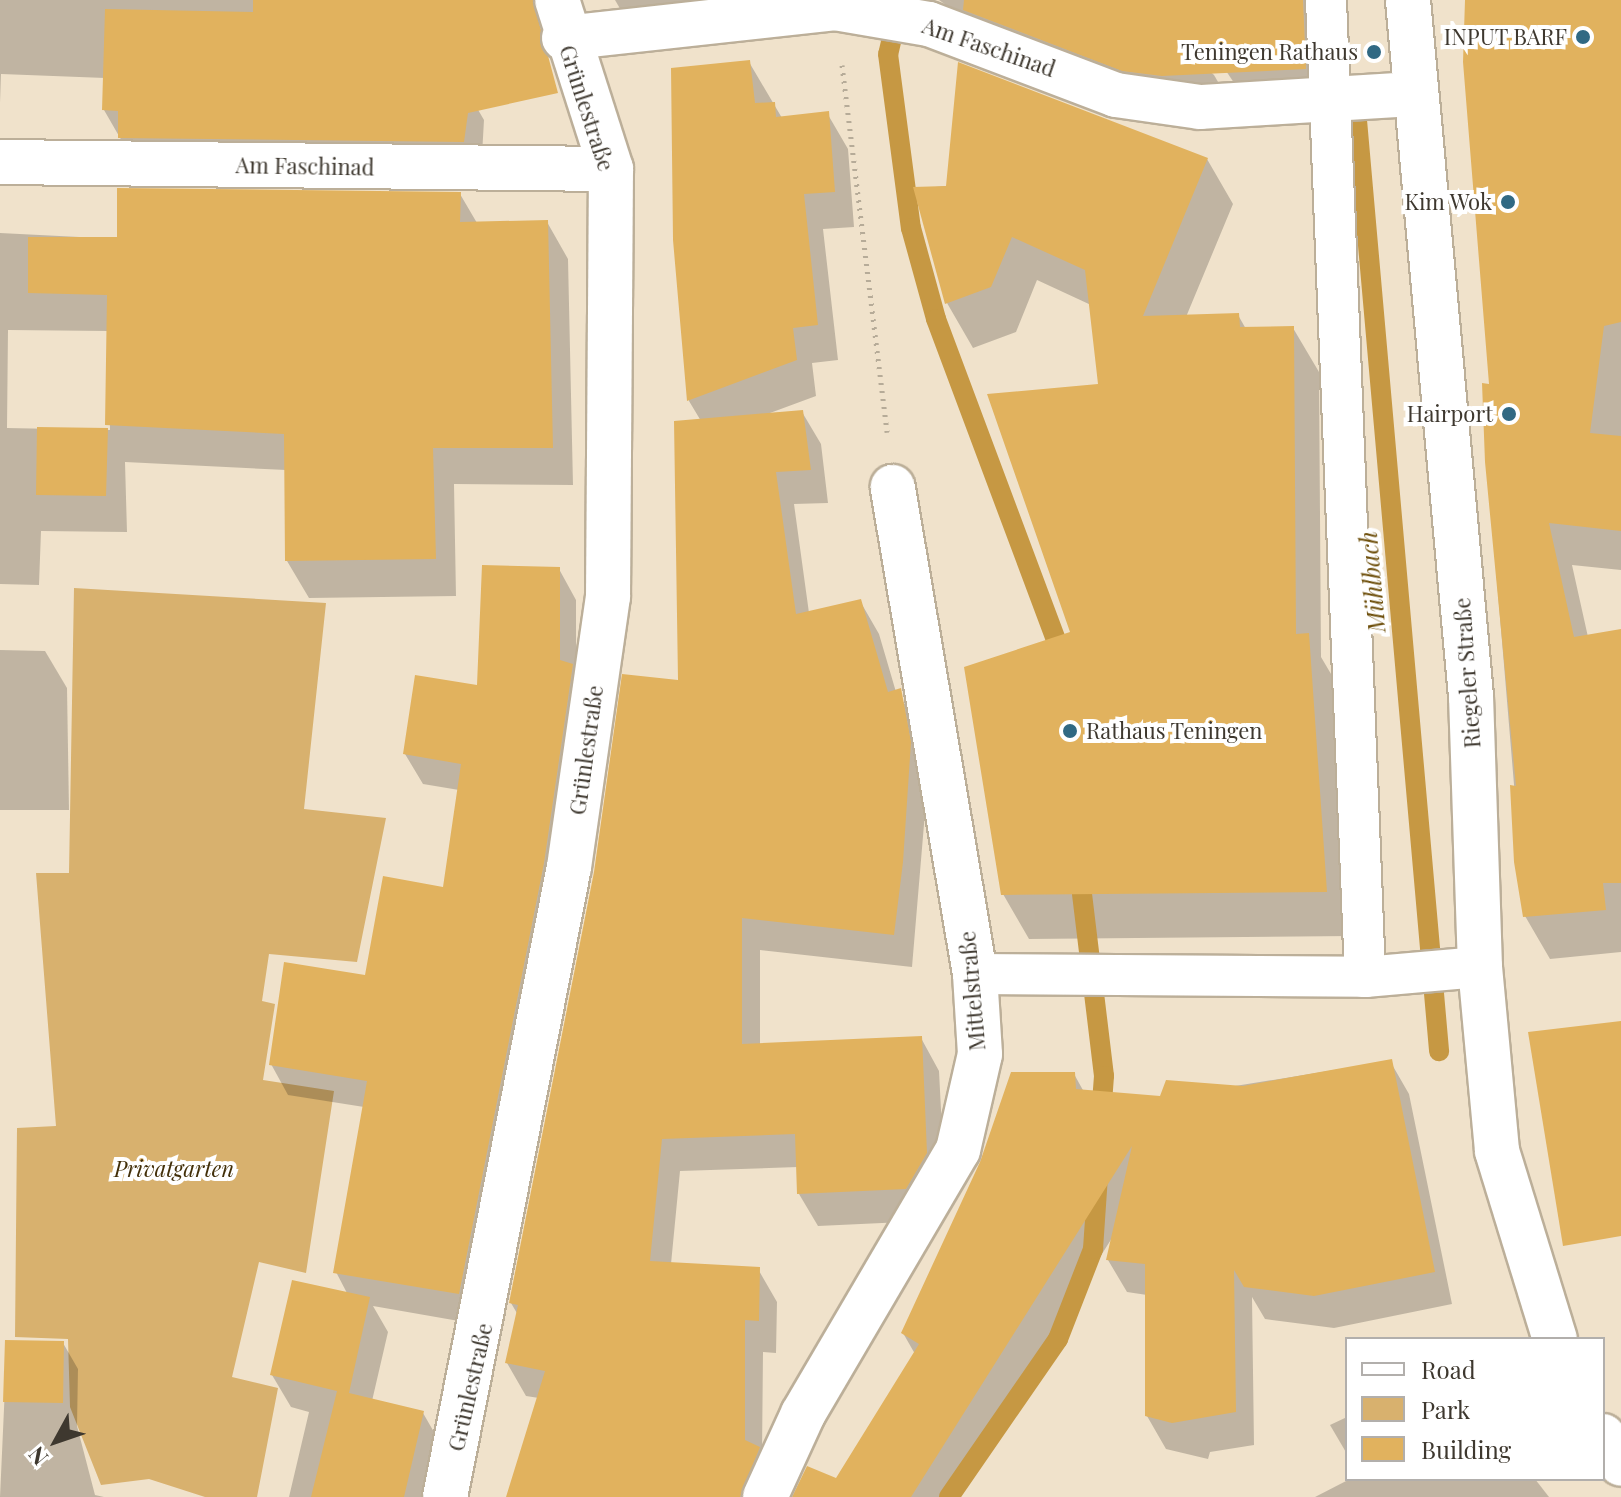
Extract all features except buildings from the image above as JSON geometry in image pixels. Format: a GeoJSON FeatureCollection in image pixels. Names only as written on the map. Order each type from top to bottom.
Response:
{"type":"FeatureCollection","features":[{"type":"Feature","properties":{"kind":"street","name":"Riegeler Straße"},"geometry":{"type":"LineString","coordinates":[[1408,0],[1412,94],[1471,696],[1449,971],[1497,1151],[1554,1337]]}},
{"type":"Feature","properties":{"kind":"street","name":"Am Faschinad"},"geometry":{"type":"LineString","coordinates":[[560,19],[844,7],[929,24],[1116,95],[1200,107],[1412,94]]}},
{"type":"Feature","properties":{"kind":"street","name":"Grünlestraße"},"geometry":{"type":"LineString","coordinates":[[445,1497],[569,867],[608,597],[611,169],[560,19]]}},
{"type":"Feature","properties":{"kind":"street","name":"Am Faschinad"},"geometry":{"type":"LineString","coordinates":[[0,162],[611,169]]}},
{"type":"Feature","properties":{"kind":"street","name":"Mittelstraße"},"geometry":{"type":"LineString","coordinates":[[765,1497],[810,1401],[958,1150],[980,1054],[975,974],[893,487]]}},
{"type":"Feature","properties":{"kind":"street"},"geometry":{"type":"LineString","coordinates":[[1605,1439],[1621,1464]]}},
{"type":"Feature","properties":{"kind":"lane"},"geometry":{"type":"LineString","coordinates":[[1326,0],[1333,97],[1365,977]]}},
{"type":"Feature","properties":{"kind":"lane"},"geometry":{"type":"LineString","coordinates":[[975,974],[1090,970],[1365,977],[1449,971]]}},
{"type":"Feature","properties":{"kind":"path"},"geometry":{"type":"LineString","coordinates":[[844,7],[893,487]]}},
{"type":"Feature","properties":{"kind":"green space","name":"Privatgarten"},"geometry":{"type":"Polygon","coordinates":[[[74,588],[326,603],[304,809],[386,818],[357,962],[269,954],[262,1001],[275,1004],[263,1080],[334,1091],[306,1273],[259,1262],[232,1377],[278,1388],[257,1497],[205,1497],[149,1479],[101,1485],[70,1407],[68,1339],[15,1337],[17,1128],[56,1126],[36,873],[69,873],[74,588]]]}},
{"type":"Feature","properties":{"kind":"waterway"},"geometry":{"type":"LineString","coordinates":[[897,16],[888,54],[911,228],[936,319],[1059,648]]}},
{"type":"Feature","properties":{"kind":"waterway","name":"Mühlbach"},"geometry":{"type":"LineString","coordinates":[[1356,109],[1439,1051]]}},
{"type":"Feature","properties":{"kind":"waterway"},"geometry":{"type":"LineString","coordinates":[[1082,894],[1104,1076],[1101,1116]]}},
{"type":"Feature","properties":{"kind":"waterway"},"geometry":{"type":"LineString","coordinates":[[949,1497],[1058,1339],[1093,1249],[1098,1176]]}},
{"type":"Feature","properties":{"kind":"place","name":"INPUT BARF"},"geometry":{"type":"Point","coordinates":[1583,37]}},
{"type":"Feature","properties":{"kind":"place","name":"Teningen Rathaus"},"geometry":{"type":"Point","coordinates":[1374,52]}},
{"type":"Feature","properties":{"kind":"place","name":"Kim Wok"},"geometry":{"type":"Point","coordinates":[1508,202]}},
{"type":"Feature","properties":{"kind":"place","name":"Hairport"},"geometry":{"type":"Point","coordinates":[1509,414]}},
{"type":"Feature","properties":{"kind":"place","name":"Rathaus Teningen"},"geometry":{"type":"Point","coordinates":[1070,731]}}]}
